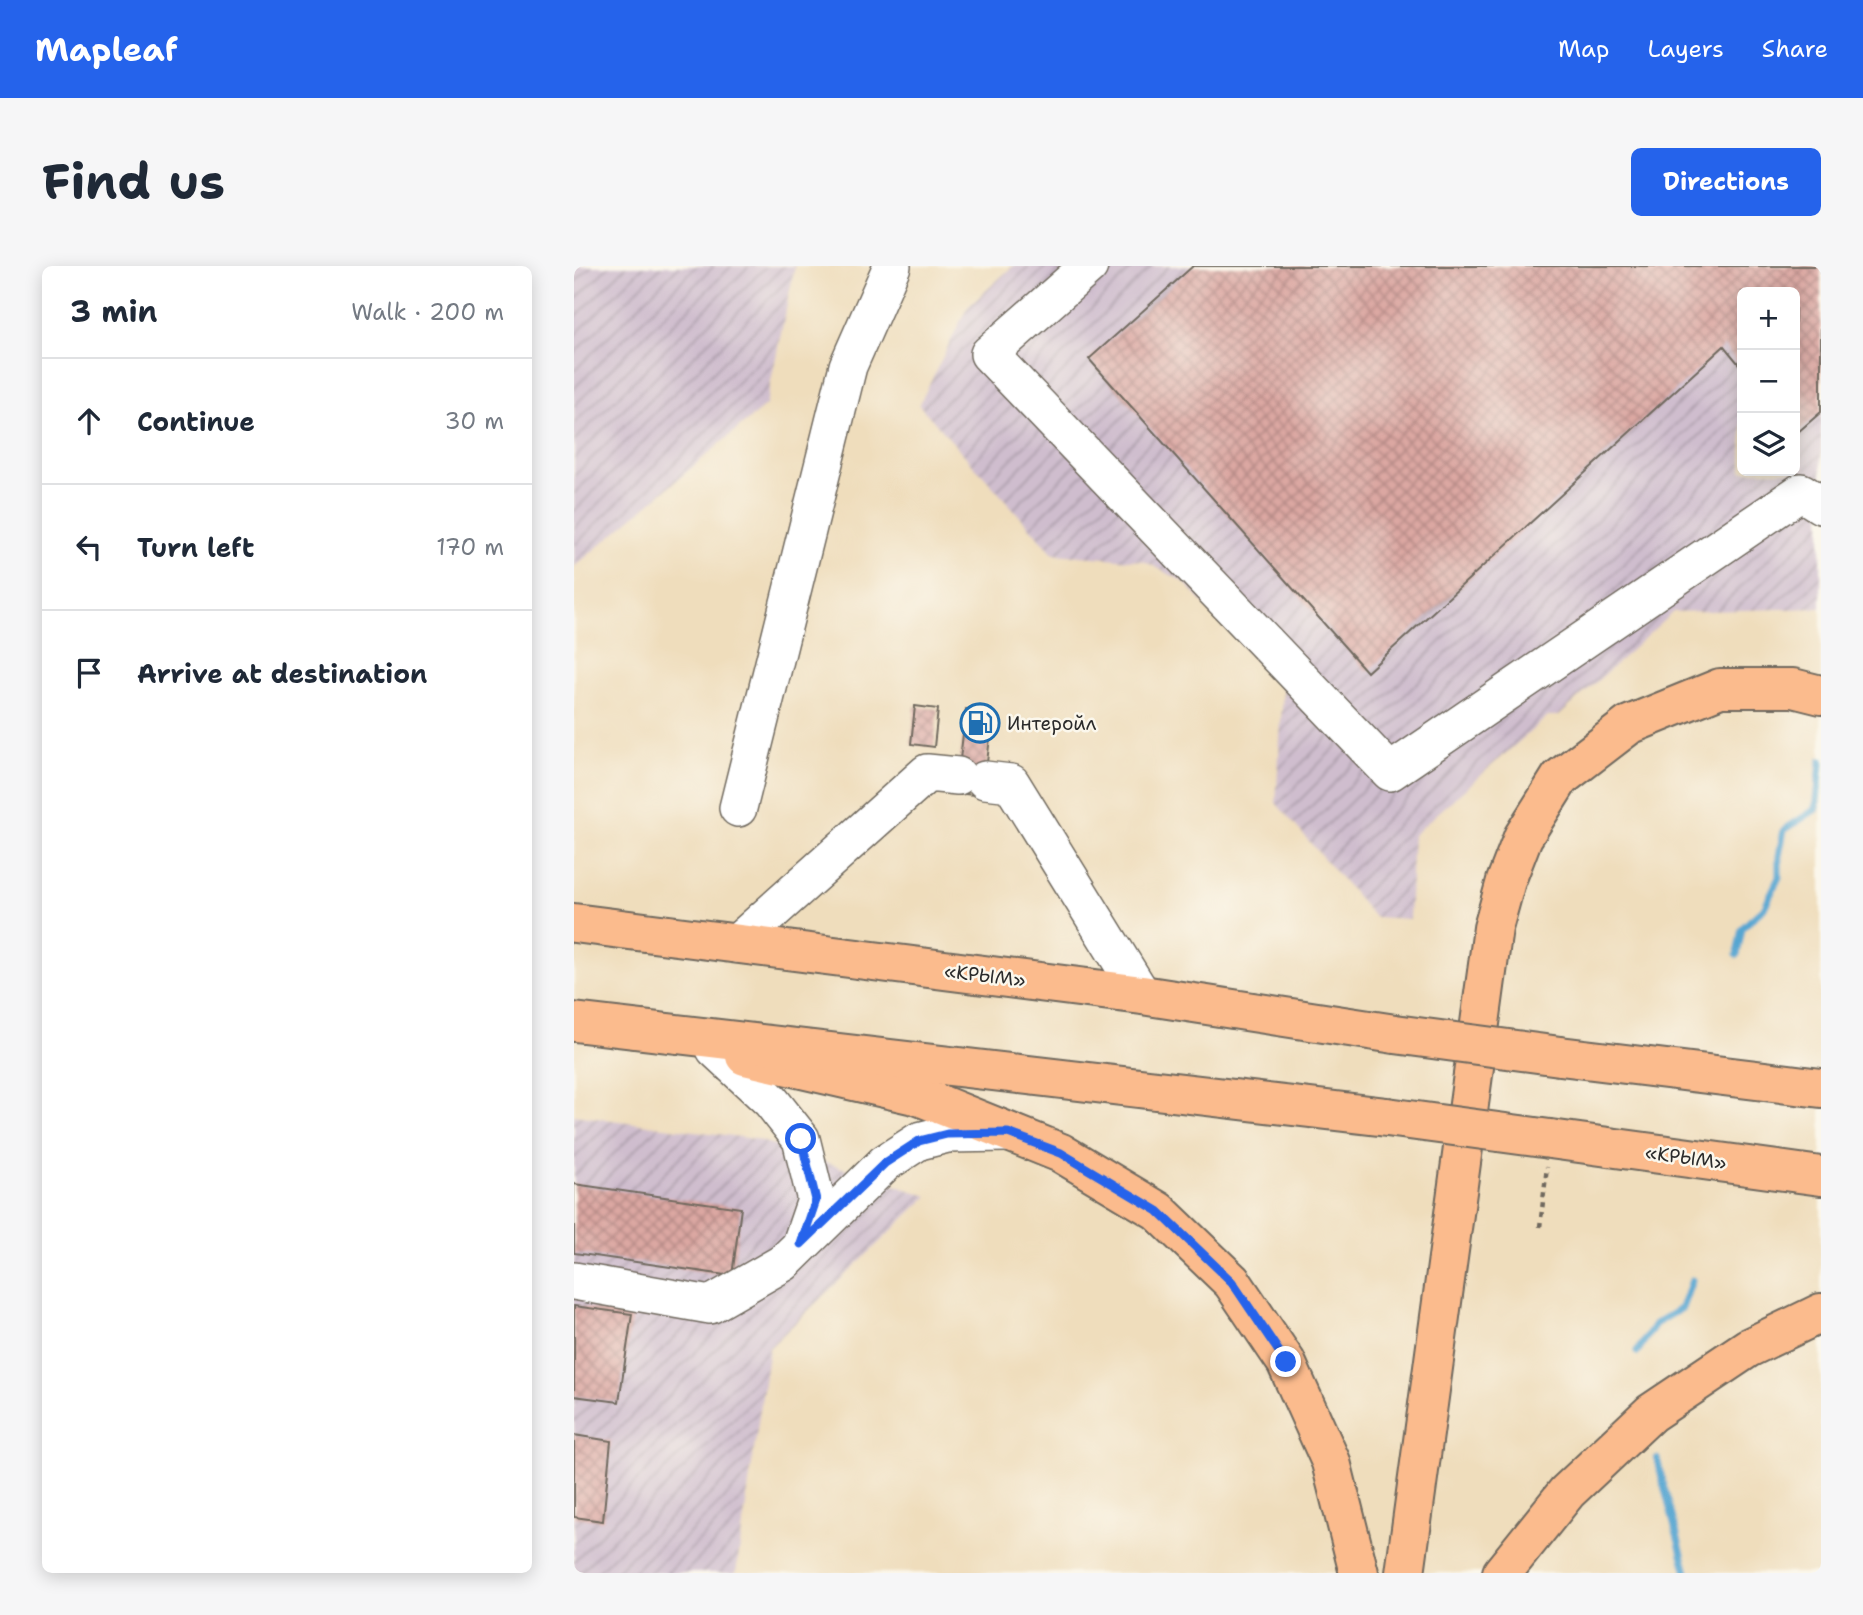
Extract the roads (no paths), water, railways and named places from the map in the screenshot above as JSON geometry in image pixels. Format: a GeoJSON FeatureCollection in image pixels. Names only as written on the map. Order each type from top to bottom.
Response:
{"type":"FeatureCollection","features":[{"type":"Feature","properties":{"kind":"main road"},"geometry":{"type":"LineString","coordinates":[[1405,1573],[1493,928],[1506,881],[1523,837],[1560,778],[1629,725],[1720,688],[1793,688],[1821,695]]}},
{"type":"Feature","properties":{"kind":"main road","name":"«КРЫМ»"},"geometry":{"type":"LineString","coordinates":[[574,923],[1142,995],[1395,1034],[1821,1088]]}},
{"type":"Feature","properties":{"kind":"main road"},"geometry":{"type":"LineString","coordinates":[[592,1024],[919,1096],[1061,1153],[1158,1211],[1232,1282],[1286,1362],[1331,1462],[1359,1573]]}},
{"type":"Feature","properties":{"kind":"main road","name":"«КРЫМ»"},"geometry":{"type":"LineString","coordinates":[[592,1024],[1387,1117],[1821,1176]]}},
{"type":"Feature","properties":{"kind":"main road"},"geometry":{"type":"LineString","coordinates":[[1502,1573],[1567,1492],[1651,1413],[1748,1348],[1821,1313]]}},
{"type":"Feature","properties":{"kind":"lane"},"geometry":{"type":"LineString","coordinates":[[738,808],[848,366],[892,266]]}},
{"type":"Feature","properties":{"kind":"lane"},"geometry":{"type":"LineString","coordinates":[[1089,266],[989,354],[1390,772],[1801,492],[1821,505]]}},
{"type":"Feature","properties":{"kind":"lane"},"geometry":{"type":"LineString","coordinates":[[736,944],[927,773],[1011,783],[1142,995]]}},
{"type":"Feature","properties":{"kind":"lane"},"geometry":{"type":"LineString","coordinates":[[715,1049],[771,1101],[801,1139],[816,1200],[801,1244]]}},
{"type":"Feature","properties":{"kind":"lane"},"geometry":{"type":"LineString","coordinates":[[574,1281],[710,1305],[783,1263],[885,1163],[919,1141],[947,1134],[1008,1133]]}},
{"type":"Feature","properties":{"kind":"waterway"},"geometry":{"type":"LineString","coordinates":[[1737,955],[1742,928],[1764,908],[1779,877],[1779,856],[1784,830],[1816,809],[1821,761]]}},
{"type":"Feature","properties":{"kind":"waterway"},"geometry":{"type":"LineString","coordinates":[[1637,1352],[1655,1324],[1682,1308],[1692,1280]]}},
{"type":"Feature","properties":{"kind":"waterway"},"geometry":{"type":"LineString","coordinates":[[1657,1459],[1687,1573]]}},
{"type":"Feature","properties":{"kind":"place","name":"Интеройл"},"geometry":{"type":"Point","coordinates":[980,723]}}]}
